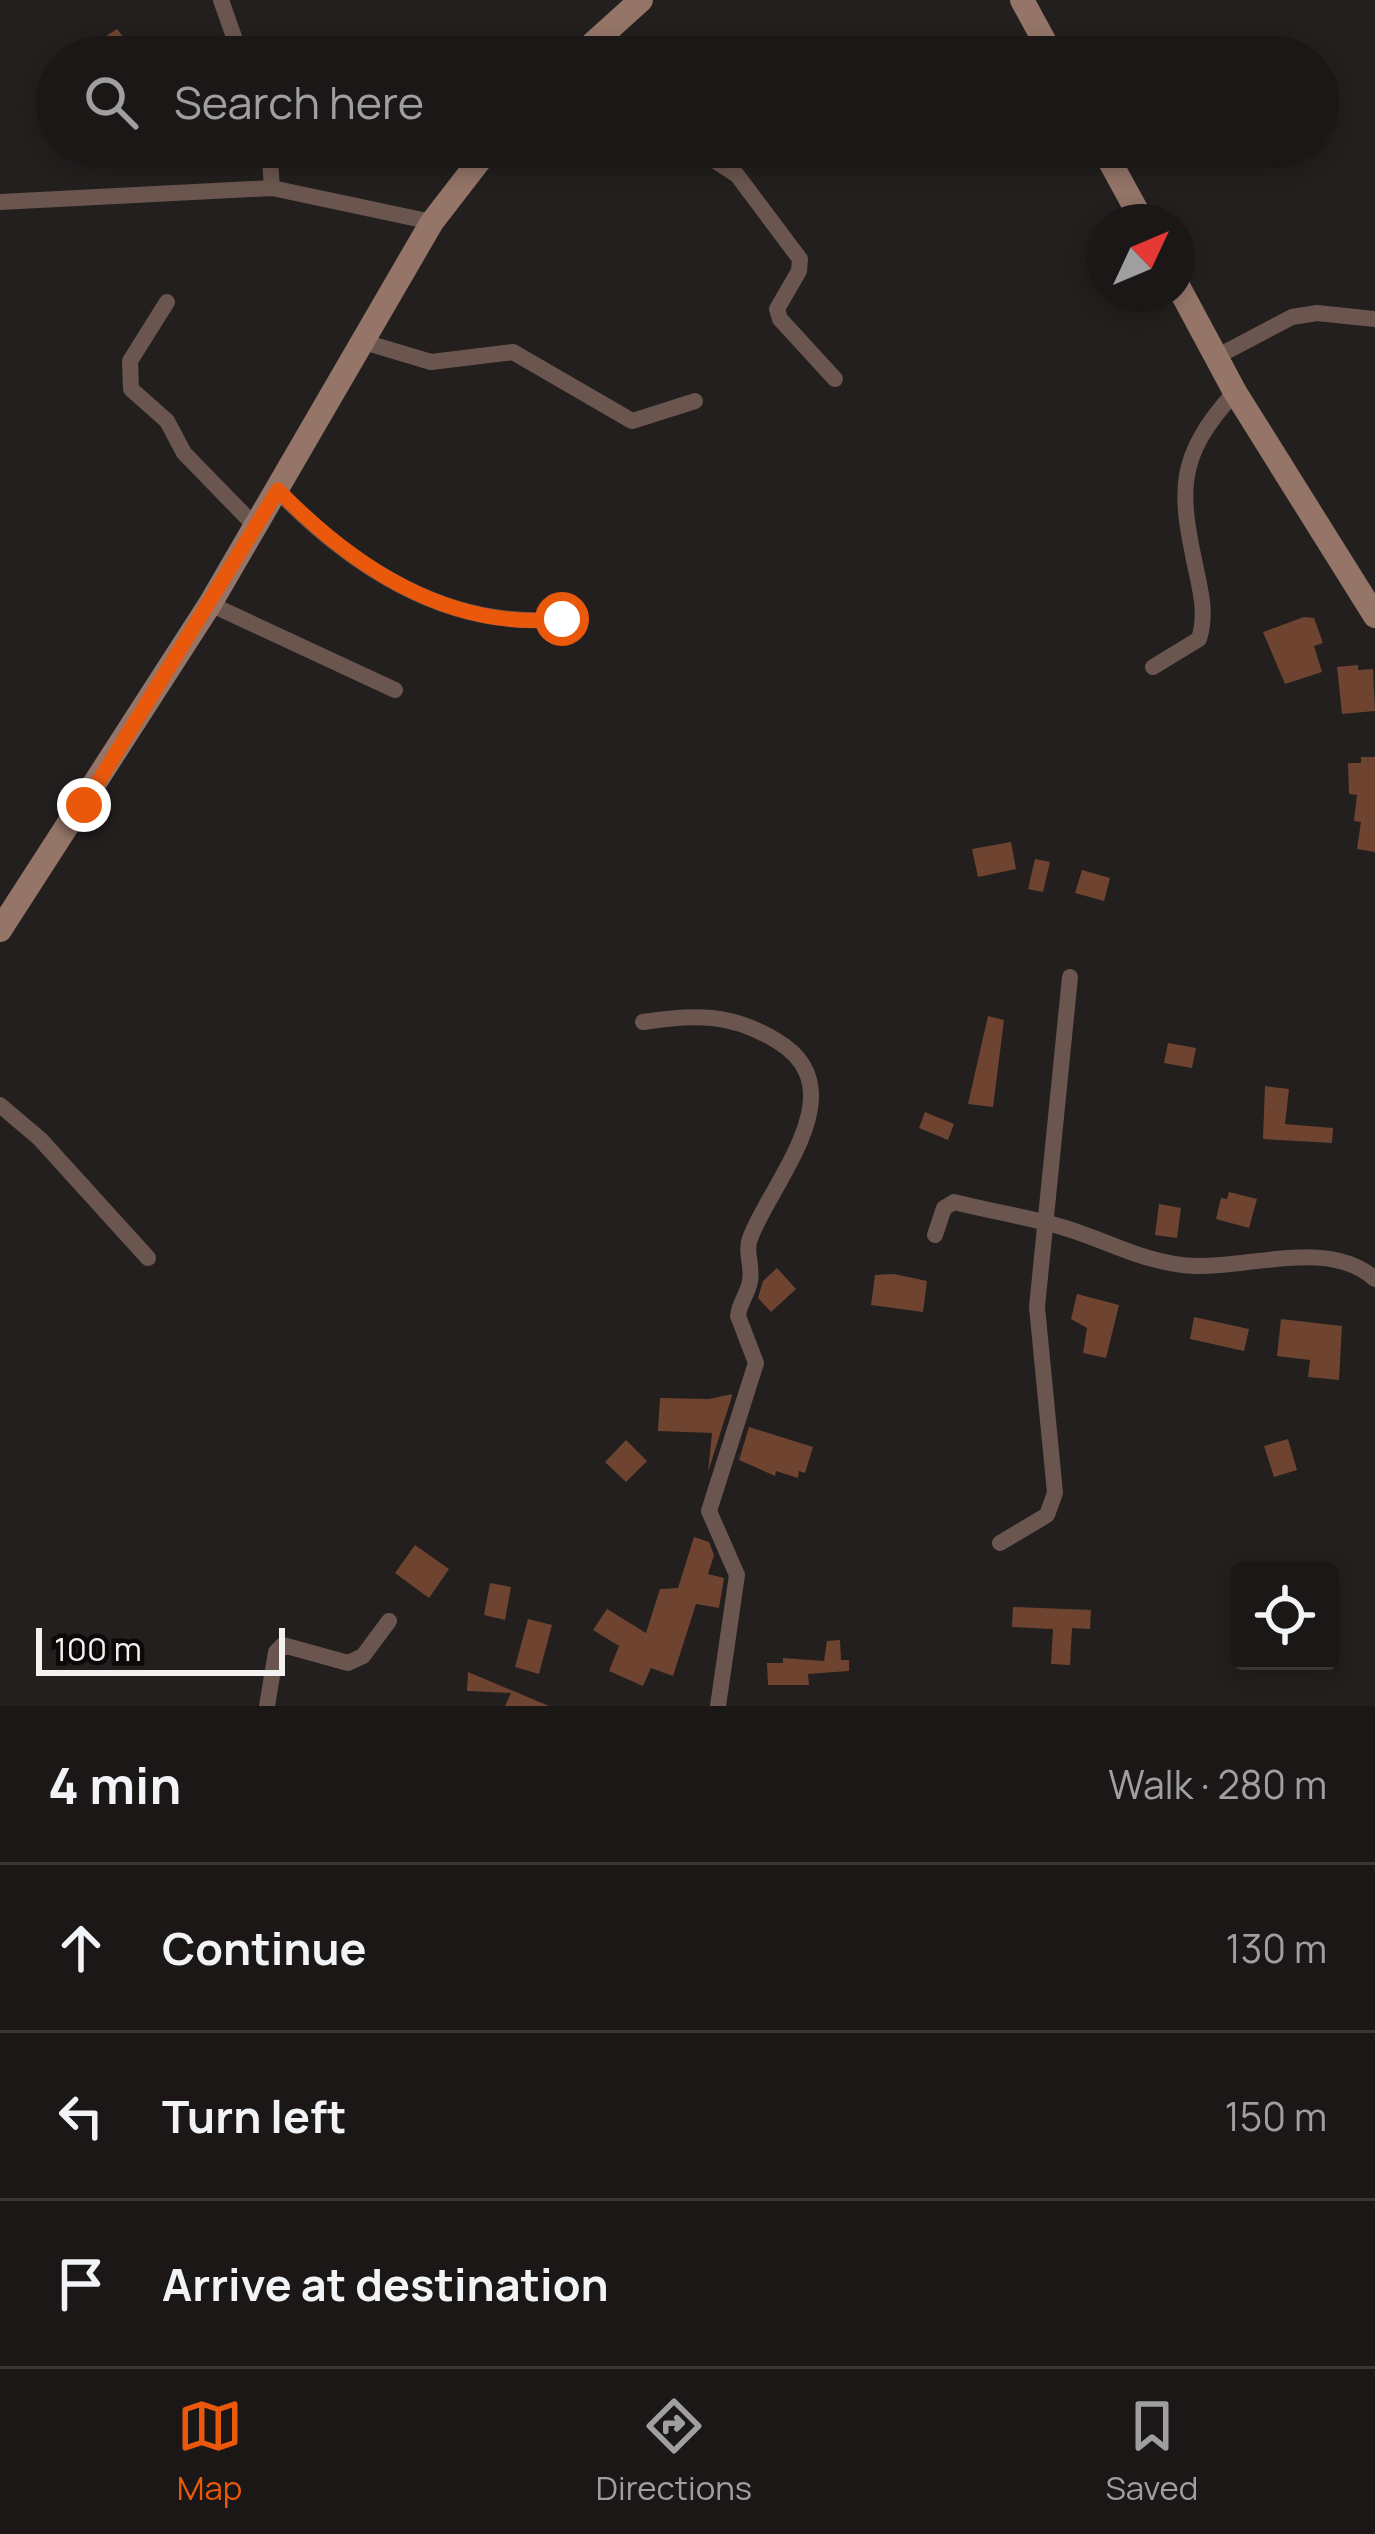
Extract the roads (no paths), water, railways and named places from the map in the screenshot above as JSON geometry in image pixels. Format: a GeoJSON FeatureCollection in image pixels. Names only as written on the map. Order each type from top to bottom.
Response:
{"type":"FeatureCollection","features":[{"type":"Feature","properties":{"kind":"main road"},"geometry":{"type":"LineString","coordinates":[[600,36],[641,0]]}},
{"type":"Feature","properties":{"kind":"main road"},"geometry":{"type":"LineString","coordinates":[[1022,0],[1042,36]]}},
{"type":"Feature","properties":{"kind":"main road"},"geometry":{"type":"LineString","coordinates":[[0,930],[210,604],[432,222],[474,168]]}},
{"type":"Feature","properties":{"kind":"main road"},"geometry":{"type":"LineString","coordinates":[[1113,168],[1133,204]]}},
{"type":"Feature","properties":{"kind":"main road"},"geometry":{"type":"LineString","coordinates":[[1192,312],[1235,392],[1375,616]]}},
{"type":"Feature","properties":{"kind":"street"},"geometry":{"type":"LineString","coordinates":[[221,0],[234,36]]}},
{"type":"Feature","properties":{"kind":"street"},"geometry":{"type":"LineString","coordinates":[[608,28],[612,36]]}},
{"type":"Feature","properties":{"kind":"street"},"geometry":{"type":"LineString","coordinates":[[271,168],[272,188]]}},
{"type":"Feature","properties":{"kind":"street"},"geometry":{"type":"LineString","coordinates":[[726,168],[737,175],[800,259],[799,271],[777,309],[779,319],[835,379]]}},
{"type":"Feature","properties":{"kind":"street"},"geometry":{"type":"LineString","coordinates":[[0,202],[272,188],[432,222]]}},
{"type":"Feature","properties":{"kind":"street"},"geometry":{"type":"LineString","coordinates":[[167,302],[130,362],[131,389],[167,421],[184,453],[256,527]]}},
{"type":"Feature","properties":{"kind":"street"},"geometry":{"type":"LineString","coordinates":[[1216,357],[1292,317],[1318,314],[1375,319]]}},
{"type":"Feature","properties":{"kind":"street"},"geometry":{"type":"LineString","coordinates":[[364,342],[431,362],[513,352],[632,422],[694,401]]}},
{"type":"Feature","properties":{"kind":"street"},"geometry":{"type":"LineString","coordinates":[[1153,667],[1199,639],[1202,595],[1183,475],[1191,450],[1235,392]]}},
{"type":"Feature","properties":{"kind":"street"},"geometry":{"type":"LineString","coordinates":[[278,490],[311,525],[399,585],[469,616],[562,619]]}},
{"type":"Feature","properties":{"kind":"street"},"geometry":{"type":"LineString","coordinates":[[210,604],[395,690]]}},
{"type":"Feature","properties":{"kind":"street"},"geometry":{"type":"LineString","coordinates":[[1000,1543],[1047,1515],[1055,1493],[1037,1307],[1070,977]]}},
{"type":"Feature","properties":{"kind":"street"},"geometry":{"type":"LineString","coordinates":[[644,1022],[723,1016],[757,1028],[806,1067],[812,1091],[784,1178],[751,1234],[749,1286],[738,1309],[756,1363],[709,1511],[737,1575],[718,1706]]}},
{"type":"Feature","properties":{"kind":"street"},"geometry":{"type":"LineString","coordinates":[[0,1106],[40,1139],[148,1258]]}},
{"type":"Feature","properties":{"kind":"street"},"geometry":{"type":"LineString","coordinates":[[934,1235],[944,1208],[954,1202],[1042,1223],[1156,1263],[1202,1266],[1259,1259],[1354,1263],[1375,1279]]}},
{"type":"Feature","properties":{"kind":"street"},"geometry":{"type":"LineString","coordinates":[[267,1706],[276,1652],[283,1645],[348,1663],[362,1656],[389,1621]]}}]}
